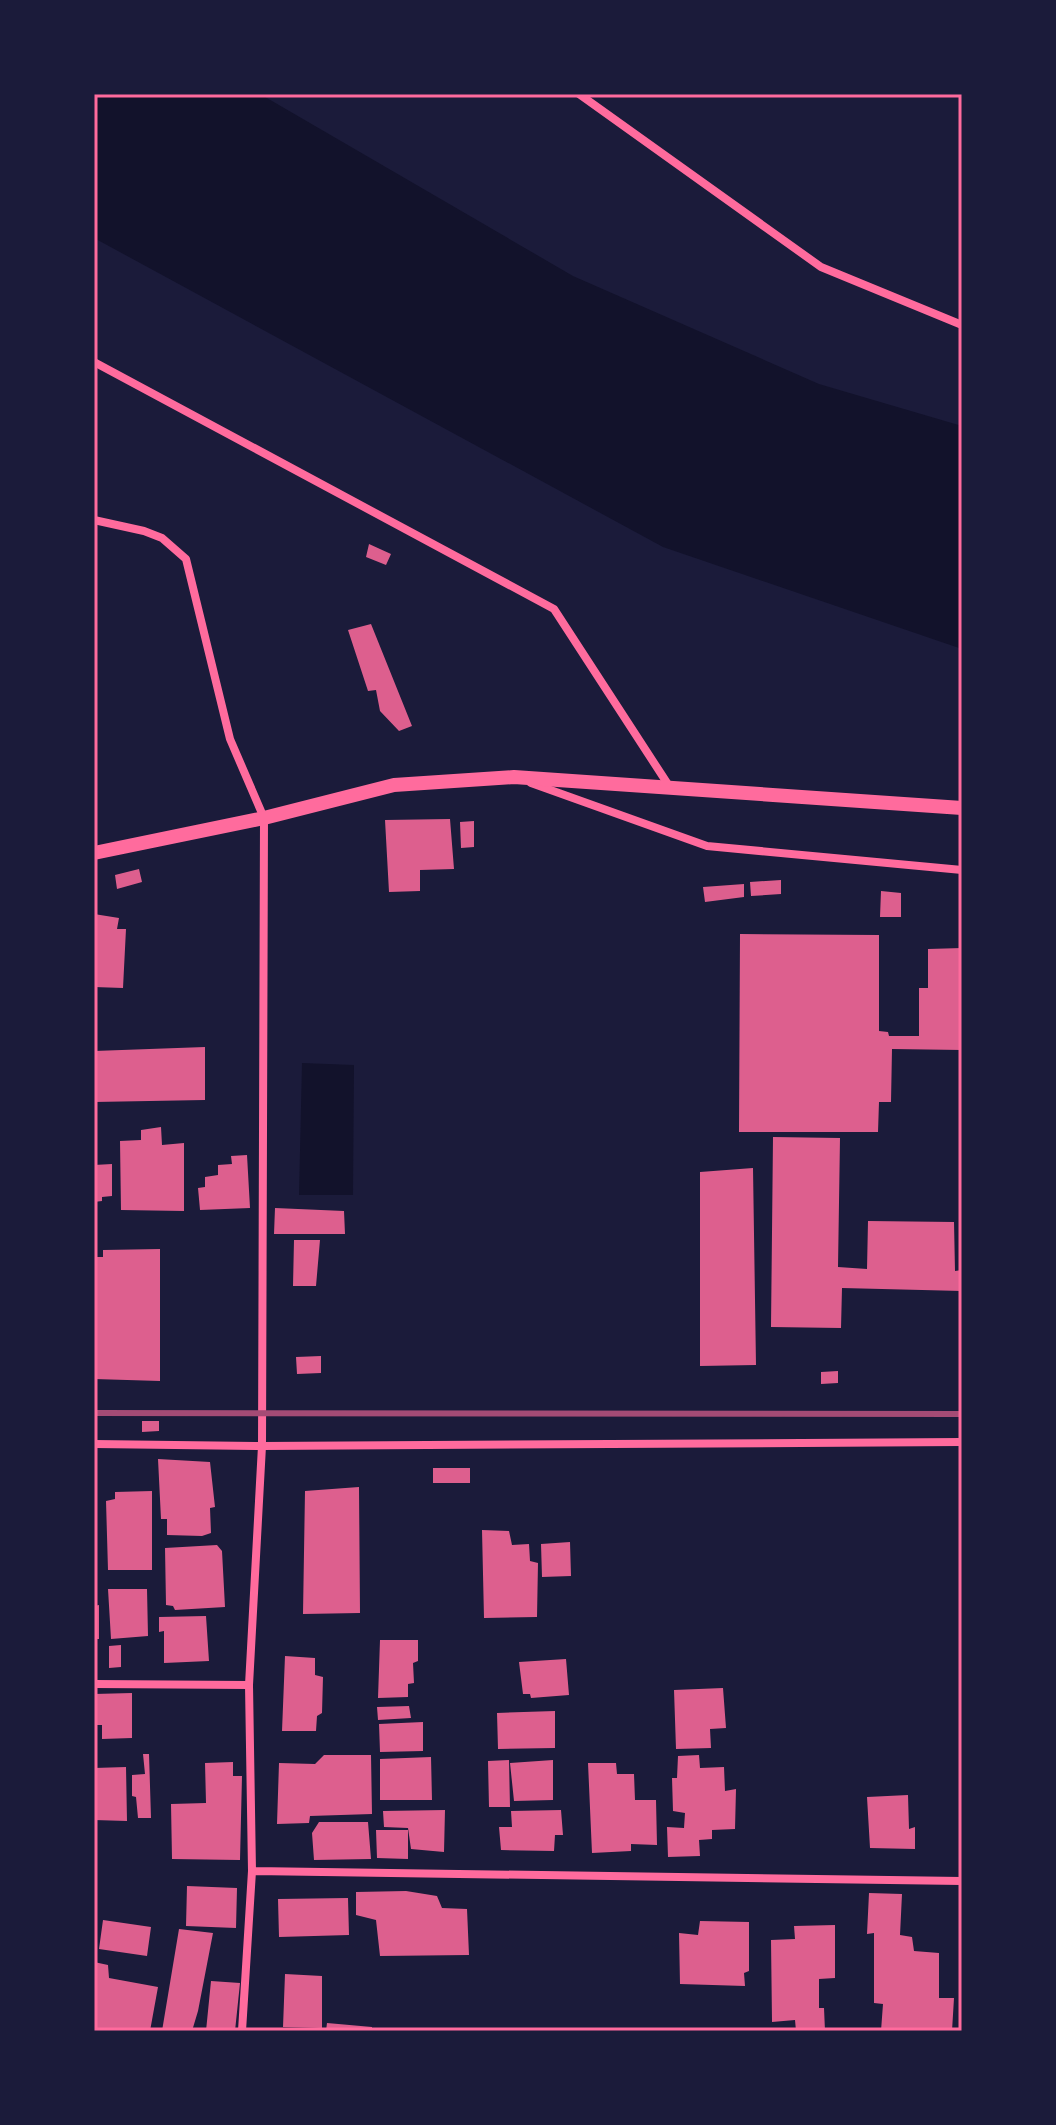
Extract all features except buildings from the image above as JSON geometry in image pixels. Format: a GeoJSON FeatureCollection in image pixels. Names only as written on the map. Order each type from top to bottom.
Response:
{"type":"FeatureCollection","features":[{"type":"Feature","properties":{"kind":"street"},"geometry":{"type":"LineString","coordinates":[[579,94],[821,267],[962,325]]}},
{"type":"Feature","properties":{"kind":"street"},"geometry":{"type":"LineString","coordinates":[[94,362],[554,609],[672,789]]}},
{"type":"Feature","properties":{"kind":"street"},"geometry":{"type":"LineString","coordinates":[[94,520],[162,538],[186,559],[230,739],[264,818],[262,1446],[249,1685],[252,1871],[242,2031]]}},
{"type":"Feature","properties":{"kind":"street"},"geometry":{"type":"LineString","coordinates":[[514,777],[707,846],[962,870]]}},
{"type":"Feature","properties":{"kind":"street"},"geometry":{"type":"LineString","coordinates":[[94,853],[264,818],[394,785],[514,777],[962,808]]}},
{"type":"Feature","properties":{"kind":"street"},"geometry":{"type":"LineString","coordinates":[[94,1444],[962,1442]]}},
{"type":"Feature","properties":{"kind":"street"},"geometry":{"type":"LineString","coordinates":[[94,1684],[249,1685]]}},
{"type":"Feature","properties":{"kind":"street"},"geometry":{"type":"LineString","coordinates":[[252,1871],[962,1881]]}},
{"type":"Feature","properties":{"kind":"shaded area"},"geometry":{"type":"Polygon","coordinates":[[[94,94],[260,94],[573,276],[819,384],[962,426],[962,649],[663,547],[94,238],[94,94]]]}},
{"type":"Feature","properties":{"kind":"shaded area"},"geometry":{"type":"Polygon","coordinates":[[[302,1063],[354,1065],[353,1195],[299,1195],[302,1063]]]}},
{"type":"Feature","properties":{"kind":"railway"},"geometry":{"type":"LineString","coordinates":[[94,1413],[962,1414]]}}]}
